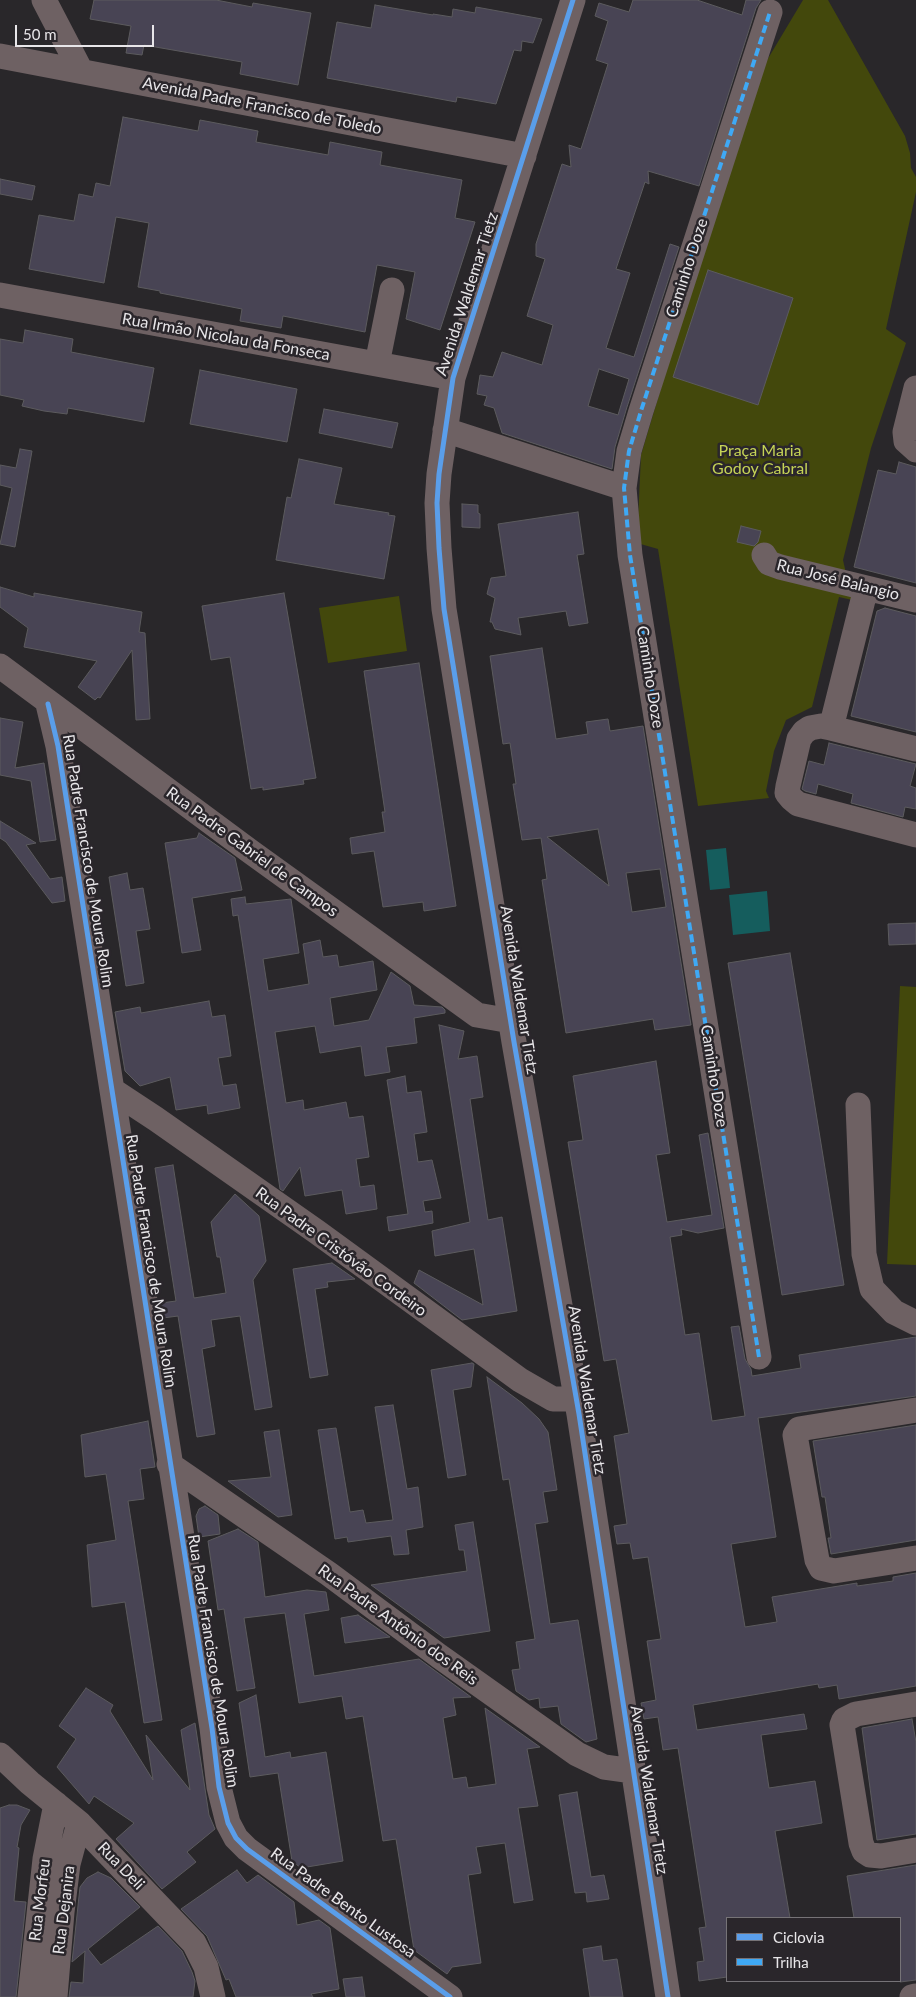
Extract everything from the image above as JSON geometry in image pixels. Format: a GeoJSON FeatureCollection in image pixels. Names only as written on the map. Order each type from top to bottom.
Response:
{"type":"FeatureCollection","features":[{"type":"Feature","properties":{"kind":"street"},"geometry":{"type":"LineString","coordinates":[[44,0],[81,71]]}},
{"type":"Feature","properties":{"kind":"street","name":"Avenida Waldemar Tietz"},"geometry":{"type":"LineString","coordinates":[[573,0],[453,378],[437,503],[439,548],[444,609],[511,1021],[576,1398],[668,1997]]}},
{"type":"Feature","properties":{"kind":"street","name":"Caminho Doze"},"geometry":{"type":"LineString","coordinates":[[759,1357],[632,564],[624,488],[629,452],[640,411],[770,12]]}},
{"type":"Feature","properties":{"kind":"street","name":"Avenida Padre Francisco de Toledo"},"geometry":{"type":"LineString","coordinates":[[0,56],[524,156]]}},
{"type":"Feature","properties":{"kind":"street"},"geometry":{"type":"LineString","coordinates":[[377,364],[392,290]]}},
{"type":"Feature","properties":{"kind":"street","name":"Rua Irmão Nicolau da Fonseca"},"geometry":{"type":"LineString","coordinates":[[0,295],[453,378]]}},
{"type":"Feature","properties":{"kind":"street"},"geometry":{"type":"LineString","coordinates":[[916,388],[905,432],[906,441],[916,450]]}},
{"type":"Feature","properties":{"kind":"street"},"geometry":{"type":"LineString","coordinates":[[445,430],[624,488]]}},
{"type":"Feature","properties":{"kind":"street","name":"Rua José Balangio"},"geometry":{"type":"LineString","coordinates":[[764,555],[769,563],[780,567],[916,600]]}},
{"type":"Feature","properties":{"kind":"street"},"geometry":{"type":"LineString","coordinates":[[831,728],[866,588]]}},
{"type":"Feature","properties":{"kind":"street","name":"Rua Padre Gabriel de Campos"},"geometry":{"type":"LineString","coordinates":[[0,666],[48,704],[477,1015],[511,1021]]}},
{"type":"Feature","properties":{"kind":"street","name":"Rua Padre Francisco de Moura Rolim"},"geometry":{"type":"LineString","coordinates":[[48,704],[58,746],[220,1787],[228,1822]]}},
{"type":"Feature","properties":{"kind":"street"},"geometry":{"type":"LineString","coordinates":[[916,749],[821,726],[810,728],[799,739],[788,793],[798,804],[916,835]]}},
{"type":"Feature","properties":{"kind":"street","name":"Rua Padre Cristóvão Cordeiro"},"geometry":{"type":"LineString","coordinates":[[112,1090],[317,1232],[520,1380],[553,1399],[576,1398]]}},
{"type":"Feature","properties":{"kind":"street"},"geometry":{"type":"LineString","coordinates":[[858,1105],[864,1254],[872,1290],[894,1312],[916,1324]]}},
{"type":"Feature","properties":{"kind":"street"},"geometry":{"type":"LineString","coordinates":[[916,1410],[805,1428],[797,1432],[795,1437],[817,1560],[821,1568],[834,1572],[916,1558]]}},
{"type":"Feature","properties":{"kind":"street","name":"Rua Padre Antônio dos Reis"},"geometry":{"type":"LineString","coordinates":[[169,1464],[329,1574],[577,1754],[604,1767],[633,1771]]}},
{"type":"Feature","properties":{"kind":"street"},"geometry":{"type":"LineString","coordinates":[[916,1704],[856,1714],[844,1720],[843,1731],[860,1843],[864,1851],[870,1855],[881,1856],[916,1850]]}},
{"type":"Feature","properties":{"kind":"street","name":"Rua Deli"},"geometry":{"type":"LineString","coordinates":[[3,1762],[79,1823],[194,1943],[206,1968],[213,1997]]}},
{"type":"Feature","properties":{"kind":"street","name":"Rua Morfeu"},"geometry":{"type":"LineString","coordinates":[[30,1997],[45,1859],[56,1804]]}},
{"type":"Feature","properties":{"kind":"street","name":"Rua Padre Bento Lustosa"},"geometry":{"type":"LineString","coordinates":[[228,1822],[236,1838],[247,1849],[450,1997]]}},
{"type":"Feature","properties":{"kind":"street","name":"Rua Dejanira"},"geometry":{"type":"LineString","coordinates":[[54,1997],[68,1864],[79,1823]]}},
{"type":"Feature","properties":{"kind":"green space","name":"Praça Maria Godoy Cabral"},"geometry":{"type":"Polygon","coordinates":[[[803,0],[828,0],[905,136],[910,153],[911,168],[916,177],[916,192],[886,329],[906,343],[871,448],[843,560],[852,600],[839,597],[812,707],[786,720],[774,751],[766,791],[769,798],[698,806],[658,549],[637,543],[641,455],[751,87],[803,0]]]}},
{"type":"Feature","properties":{"kind":"green space"},"geometry":{"type":"Polygon","coordinates":[[[399,596],[407,651],[328,663],[319,608],[399,596]]]}},
{"type":"Feature","properties":{"kind":"green space"},"geometry":{"type":"Polygon","coordinates":[[[900,986],[916,987],[916,1265],[887,1264],[900,986]]]}},
{"type":"Feature","properties":{"kind":"water"},"geometry":{"type":"Polygon","coordinates":[[[726,848],[730,888],[710,890],[706,850],[726,848]]]}},
{"type":"Feature","properties":{"kind":"water"},"geometry":{"type":"Polygon","coordinates":[[[767,891],[770,931],[733,935],[729,895],[767,891]]]}},
{"type":"Feature","properties":{"kind":"building"},"geometry":{"type":"Polygon","coordinates":[[[94,0],[216,0],[252,7],[253,3],[311,13],[298,85],[240,74],[242,62],[144,45],[142,55],[126,53],[131,26],[90,19],[94,0]]]}},
{"type":"Feature","properties":{"kind":"building"},"geometry":{"type":"Polygon","coordinates":[[[633,0],[697,0],[742,15],[746,0],[761,0],[756,8],[699,186],[648,171],[649,184],[645,182],[616,269],[630,273],[606,348],[634,357],[670,244],[679,247],[627,407],[615,447],[612,469],[502,433],[494,408],[484,405],[487,396],[477,394],[480,375],[493,377],[502,352],[542,365],[553,325],[527,316],[545,259],[536,256],[536,244],[562,164],[571,167],[569,145],[581,149],[608,64],[596,60],[608,21],[595,16],[599,3],[629,12],[633,0]],[[599,369],[588,406],[618,415],[629,379],[599,369]]]}},
{"type":"Feature","properties":{"kind":"building"},"geometry":{"type":"Polygon","coordinates":[[[375,5],[452,17],[453,9],[475,13],[476,7],[542,19],[533,43],[522,41],[521,51],[514,50],[496,104],[457,97],[456,102],[327,78],[337,22],[371,28],[375,5]]]}},
{"type":"Feature","properties":{"kind":"building"},"geometry":{"type":"Polygon","coordinates":[[[123,117],[198,131],[200,120],[258,131],[256,142],[328,155],[330,142],[382,152],[380,165],[462,180],[455,218],[475,222],[440,330],[406,319],[415,272],[377,265],[365,332],[283,316],[281,328],[240,321],[242,309],[138,287],[149,223],[116,217],[104,283],[29,269],[39,215],[74,221],[79,194],[93,197],[96,183],[110,186],[123,117]]]}},
{"type":"Feature","properties":{"kind":"building"},"geometry":{"type":"Polygon","coordinates":[[[0,179],[35,186],[32,200],[0,194],[0,179]]]}},
{"type":"Feature","properties":{"kind":"building"},"geometry":{"type":"Polygon","coordinates":[[[708,270],[793,298],[758,405],[673,377],[708,270]]]}},
{"type":"Feature","properties":{"kind":"building"},"geometry":{"type":"Polygon","coordinates":[[[25,330],[73,339],[71,352],[154,368],[144,422],[68,408],[67,414],[44,411],[22,406],[24,400],[0,395],[0,339],[23,343],[25,330]]]}},
{"type":"Feature","properties":{"kind":"building"},"geometry":{"type":"Polygon","coordinates":[[[200,370],[297,389],[287,442],[190,424],[200,370]]]}},
{"type":"Feature","properties":{"kind":"building"},"geometry":{"type":"Polygon","coordinates":[[[324,409],[398,423],[392,448],[319,433],[324,409]]]}},
{"type":"Feature","properties":{"kind":"building"},"geometry":{"type":"Polygon","coordinates":[[[20,449],[32,451],[15,547],[0,544],[12,488],[0,485],[0,465],[16,468],[20,449]]]}},
{"type":"Feature","properties":{"kind":"building"},"geometry":{"type":"Polygon","coordinates":[[[299,459],[342,468],[334,504],[389,513],[388,515],[395,516],[384,579],[276,560],[287,497],[291,498],[299,459]]]}},
{"type":"Feature","properties":{"kind":"building"},"geometry":{"type":"Polygon","coordinates":[[[899,462],[916,467],[916,583],[854,567],[878,470],[896,474],[899,462]]]}},
{"type":"Feature","properties":{"kind":"building"},"geometry":{"type":"Polygon","coordinates":[[[462,504],[478,505],[480,528],[462,527],[462,504]]]}},
{"type":"Feature","properties":{"kind":"building"},"geometry":{"type":"Polygon","coordinates":[[[578,512],[584,554],[577,555],[588,623],[569,626],[566,611],[518,618],[521,635],[495,629],[492,622],[490,622],[495,598],[487,594],[491,578],[506,576],[498,524],[578,512]]]}},
{"type":"Feature","properties":{"kind":"building"},"geometry":{"type":"Polygon","coordinates":[[[741,526],[761,531],[758,542],[754,546],[737,542],[741,526]]]}},
{"type":"Feature","properties":{"kind":"building"},"geometry":{"type":"Polygon","coordinates":[[[0,587],[34,597],[34,593],[142,612],[139,632],[145,633],[150,719],[136,720],[132,650],[100,698],[98,697],[95,700],[78,687],[97,661],[24,647],[28,628],[0,607],[0,587]]]}},
{"type":"Feature","properties":{"kind":"building"},"geometry":{"type":"Polygon","coordinates":[[[284,593],[316,778],[303,780],[304,784],[263,790],[263,787],[251,789],[230,657],[211,660],[202,606],[284,593]]]}},
{"type":"Feature","properties":{"kind":"building"},"geometry":{"type":"Polygon","coordinates":[[[885,608],[916,616],[916,732],[851,716],[877,611],[885,608]]]}},
{"type":"Feature","properties":{"kind":"building"},"geometry":{"type":"Polygon","coordinates":[[[542,648],[556,739],[588,734],[586,722],[608,719],[610,731],[643,726],[691,1025],[655,1030],[653,1019],[566,1033],[542,880],[547,879],[541,838],[522,840],[513,784],[516,784],[510,743],[503,744],[490,656],[542,648]],[[598,829],[547,837],[609,886],[598,829]],[[660,869],[626,873],[632,912],[666,907],[660,869]]]}},
{"type":"Feature","properties":{"kind":"building"},"geometry":{"type":"Polygon","coordinates":[[[419,663],[456,906],[424,911],[423,902],[383,907],[374,851],[352,854],[350,838],[385,832],[382,812],[385,812],[364,671],[419,663]]]}},
{"type":"Feature","properties":{"kind":"building"},"geometry":{"type":"Polygon","coordinates":[[[0,718],[23,722],[15,768],[44,763],[56,840],[40,842],[31,781],[0,775],[0,718]]]}},
{"type":"Feature","properties":{"kind":"building"},"geometry":{"type":"Polygon","coordinates":[[[829,743],[916,764],[910,786],[916,788],[916,809],[905,807],[903,817],[851,803],[853,794],[818,784],[816,794],[802,789],[809,761],[824,765],[829,743]]]}},
{"type":"Feature","properties":{"kind":"building"},"geometry":{"type":"Polygon","coordinates":[[[0,821],[36,843],[26,845],[50,879],[62,877],[65,901],[52,903],[6,842],[0,838],[0,821]]]}},
{"type":"Feature","properties":{"kind":"building"},"geometry":{"type":"Polygon","coordinates":[[[199,833],[235,858],[242,890],[192,898],[201,950],[182,953],[165,843],[197,838],[199,833]]]}},
{"type":"Feature","properties":{"kind":"building"},"geometry":{"type":"Polygon","coordinates":[[[127,873],[130,890],[143,888],[150,929],[136,931],[144,983],[126,986],[109,877],[127,873]]]}},
{"type":"Feature","properties":{"kind":"building"},"geometry":{"type":"Polygon","coordinates":[[[245,897],[246,904],[291,899],[299,953],[263,959],[268,991],[309,984],[303,944],[320,940],[323,957],[337,955],[339,967],[373,961],[377,990],[330,998],[334,1026],[369,1020],[391,972],[410,986],[414,1005],[442,1007],[445,1010],[445,1013],[414,1018],[417,1043],[386,1047],[390,1072],[365,1076],[361,1046],[320,1053],[315,1026],[275,1032],[286,1103],[303,1100],[304,1110],[346,1102],[349,1118],[363,1116],[369,1157],[356,1159],[360,1187],[374,1185],[377,1209],[346,1214],[342,1190],[305,1196],[300,1167],[283,1191],[280,1189],[238,915],[233,916],[231,899],[245,897]]]}},
{"type":"Feature","properties":{"kind":"building"},"geometry":{"type":"Polygon","coordinates":[[[916,923],[916,944],[889,945],[888,924],[916,923]]]}},
{"type":"Feature","properties":{"kind":"building"},"geometry":{"type":"Polygon","coordinates":[[[790,953],[844,1285],[782,1295],[728,963],[790,953]]]}},
{"type":"Feature","properties":{"kind":"building"},"geometry":{"type":"Polygon","coordinates":[[[209,1001],[212,1017],[225,1015],[231,1056],[218,1058],[223,1086],[236,1084],[240,1108],[208,1114],[207,1105],[176,1110],[170,1077],[140,1086],[125,1071],[115,1012],[140,1007],[141,1013],[209,1001]]]}},
{"type":"Feature","properties":{"kind":"building"},"geometry":{"type":"Polygon","coordinates":[[[439,1025],[464,1031],[458,1059],[477,1056],[483,1097],[470,1099],[488,1220],[502,1217],[517,1311],[462,1320],[414,1283],[419,1270],[483,1305],[474,1249],[435,1256],[432,1231],[470,1222],[439,1025]]]}},
{"type":"Feature","properties":{"kind":"building"},"geometry":{"type":"Polygon","coordinates":[[[656,1061],[670,1153],[656,1155],[667,1222],[712,1215],[699,1135],[708,1133],[724,1228],[698,1233],[681,1229],[682,1235],[670,1237],[685,1335],[699,1333],[712,1421],[745,1416],[731,1327],[739,1326],[745,1359],[751,1369],[752,1376],[801,1368],[799,1355],[916,1337],[916,1396],[758,1418],[776,1537],[731,1544],[745,1627],[777,1622],[772,1597],[857,1583],[857,1586],[893,1581],[893,1577],[916,1573],[916,1686],[839,1699],[837,1685],[819,1688],[818,1684],[693,1705],[697,1730],[804,1714],[807,1729],[761,1735],[769,1788],[815,1781],[822,1823],[775,1831],[790,1917],[726,1917],[726,1977],[699,1981],[697,1962],[704,1961],[699,1928],[706,1927],[678,1748],[663,1750],[658,1717],[644,1719],[641,1703],[656,1700],[647,1641],[661,1639],[648,1557],[633,1559],[630,1543],[617,1544],[614,1526],[627,1524],[614,1436],[629,1433],[616,1359],[604,1361],[568,1142],[583,1140],[573,1076],[656,1061]]]}},
{"type":"Feature","properties":{"kind":"building"},"geometry":{"type":"Polygon","coordinates":[[[405,1076],[407,1093],[421,1091],[427,1132],[414,1134],[418,1162],[432,1160],[441,1198],[423,1201],[425,1212],[432,1211],[433,1223],[389,1231],[387,1217],[408,1214],[387,1080],[405,1076]]]}},
{"type":"Feature","properties":{"kind":"building"},"geometry":{"type":"Polygon","coordinates":[[[173,1165],[194,1298],[226,1293],[220,1257],[217,1257],[211,1222],[235,1194],[259,1216],[266,1261],[253,1280],[272,1407],[255,1410],[240,1316],[211,1320],[215,1346],[202,1349],[215,1434],[197,1437],[178,1316],[163,1318],[161,1303],[176,1301],[155,1168],[173,1165]]]}},
{"type":"Feature","properties":{"kind":"building"},"geometry":{"type":"Polygon","coordinates":[[[332,1263],[355,1279],[327,1282],[328,1287],[315,1289],[328,1375],[310,1378],[293,1269],[332,1263]]]}},
{"type":"Feature","properties":{"kind":"building"},"geometry":{"type":"Polygon","coordinates":[[[474,1364],[471,1387],[453,1390],[466,1475],[448,1478],[431,1370],[474,1364]]]}},
{"type":"Feature","properties":{"kind":"building"},"geometry":{"type":"Polygon","coordinates":[[[487,1377],[522,1403],[539,1419],[548,1432],[557,1490],[543,1492],[548,1522],[535,1524],[550,1624],[578,1620],[597,1739],[586,1742],[561,1724],[558,1706],[540,1708],[539,1698],[529,1700],[516,1691],[512,1670],[520,1669],[516,1642],[535,1639],[509,1479],[503,1480],[487,1377]]]}},
{"type":"Feature","properties":{"kind":"building"},"geometry":{"type":"Polygon","coordinates":[[[393,1405],[407,1489],[418,1487],[423,1527],[406,1530],[409,1554],[394,1555],[391,1536],[348,1542],[347,1537],[335,1539],[318,1430],[336,1428],[350,1512],[363,1510],[366,1523],[393,1520],[375,1407],[393,1405]]]}},
{"type":"Feature","properties":{"kind":"building"},"geometry":{"type":"Polygon","coordinates":[[[148,1421],[155,1467],[140,1469],[144,1499],[128,1501],[162,1720],[144,1723],[125,1602],[92,1607],[87,1545],[116,1540],[106,1474],[85,1477],[81,1435],[148,1421]]]}},
{"type":"Feature","properties":{"kind":"building"},"geometry":{"type":"Polygon","coordinates":[[[916,1425],[916,1540],[831,1554],[828,1538],[831,1538],[825,1497],[822,1497],[813,1441],[916,1425]]]}},
{"type":"Feature","properties":{"kind":"building"},"geometry":{"type":"Polygon","coordinates":[[[279,1430],[292,1515],[278,1517],[228,1481],[271,1477],[264,1432],[279,1430]]]}},
{"type":"Feature","properties":{"kind":"building"},"geometry":{"type":"Polygon","coordinates":[[[205,1506],[218,1515],[220,1534],[199,1537],[196,1516],[199,1509],[205,1506]]]}},
{"type":"Feature","properties":{"kind":"building"},"geometry":{"type":"Polygon","coordinates":[[[473,1522],[490,1631],[444,1638],[371,1585],[467,1571],[464,1550],[459,1550],[455,1525],[473,1522]]]}},
{"type":"Feature","properties":{"kind":"building"},"geometry":{"type":"Polygon","coordinates":[[[238,1529],[258,1542],[265,1597],[307,1590],[326,1592],[329,1610],[304,1614],[314,1676],[419,1659],[471,1697],[453,1698],[456,1715],[443,1718],[453,1779],[466,1777],[468,1788],[496,1784],[485,1708],[540,1747],[527,1749],[538,1806],[518,1808],[533,1900],[514,1903],[505,1843],[476,1847],[481,1873],[468,1875],[481,1963],[452,1967],[447,1974],[414,1950],[396,1839],[383,1841],[363,1716],[346,1719],[342,1696],[299,1703],[285,1613],[244,1618],[255,1688],[237,1691],[224,1609],[218,1610],[208,1541],[238,1529]]]}},
{"type":"Feature","properties":{"kind":"building"},"geometry":{"type":"Polygon","coordinates":[[[358,1615],[390,1637],[345,1643],[341,1618],[358,1615]]]}},
{"type":"Feature","properties":{"kind":"building"},"geometry":{"type":"Polygon","coordinates":[[[86,1688],[113,1705],[110,1711],[153,1780],[146,1735],[190,1790],[181,1730],[195,1723],[209,1815],[215,1829],[187,1852],[196,1862],[162,1889],[116,1839],[134,1823],[94,1796],[89,1804],[57,1767],[76,1739],[59,1726],[86,1688]]]}},
{"type":"Feature","properties":{"kind":"building"},"geometry":{"type":"Polygon","coordinates":[[[256,1695],[265,1757],[290,1752],[291,1758],[326,1752],[343,1861],[301,1868],[292,1861],[278,1773],[250,1777],[239,1703],[256,1695]]]}},
{"type":"Feature","properties":{"kind":"building"},"geometry":{"type":"Polygon","coordinates":[[[912,1719],[916,1742],[916,1834],[877,1840],[862,1728],[912,1719]]]}},
{"type":"Feature","properties":{"kind":"building"},"geometry":{"type":"Polygon","coordinates":[[[577,1792],[591,1877],[604,1875],[609,1899],[587,1902],[586,1892],[575,1893],[559,1795],[577,1792]]]}},
{"type":"Feature","properties":{"kind":"building"},"geometry":{"type":"Polygon","coordinates":[[[17,1805],[30,1810],[21,1825],[17,1847],[19,1848],[14,1901],[26,1902],[16,1997],[0,1997],[0,1808],[17,1805]]]}},
{"type":"Feature","properties":{"kind":"building"},"geometry":{"type":"Polygon","coordinates":[[[916,1865],[916,1980],[901,1982],[901,1917],[854,1917],[847,1876],[916,1865]]]}},
{"type":"Feature","properties":{"kind":"building"},"geometry":{"type":"Polygon","coordinates":[[[237,1870],[247,1883],[258,1875],[294,1902],[297,1925],[319,1920],[330,1928],[339,1989],[311,1994],[313,1997],[236,1997],[229,1979],[226,1980],[207,1936],[181,1909],[237,1870]]]}},
{"type":"Feature","properties":{"kind":"building"},"geometry":{"type":"Polygon","coordinates":[[[98,1872],[111,1878],[140,1907],[88,1949],[101,1965],[158,1926],[182,1951],[195,1981],[193,1997],[69,1997],[71,1982],[83,1983],[85,1951],[72,1962],[80,1887],[87,1878],[98,1872]]]}},
{"type":"Feature","properties":{"kind":"building"},"geometry":{"type":"Polygon","coordinates":[[[601,1946],[603,1961],[617,1959],[623,1997],[590,1997],[583,1949],[601,1946]]]}},
{"type":"Feature","properties":{"kind":"building"},"geometry":{"type":"Polygon","coordinates":[[[362,1977],[365,1997],[346,1997],[343,1979],[362,1977]]]}},
{"type":"Feature","properties":{"kind":"marked path"},"geometry":{"type":"LineString","coordinates":[[759,1357],[630,555],[624,488],[629,451],[641,411],[770,12]]}},
{"type":"Feature","properties":{"kind":"cycle path"},"geometry":{"type":"LineString","coordinates":[[573,0],[453,378],[439,474],[437,503],[439,548],[444,609],[514,1042],[579,1414],[668,1997]]}},
{"type":"Feature","properties":{"kind":"cycle path"},"geometry":{"type":"LineString","coordinates":[[48,704],[58,746],[212,1728],[219,1787],[228,1823],[236,1838],[247,1849],[450,1997]]}}]}
